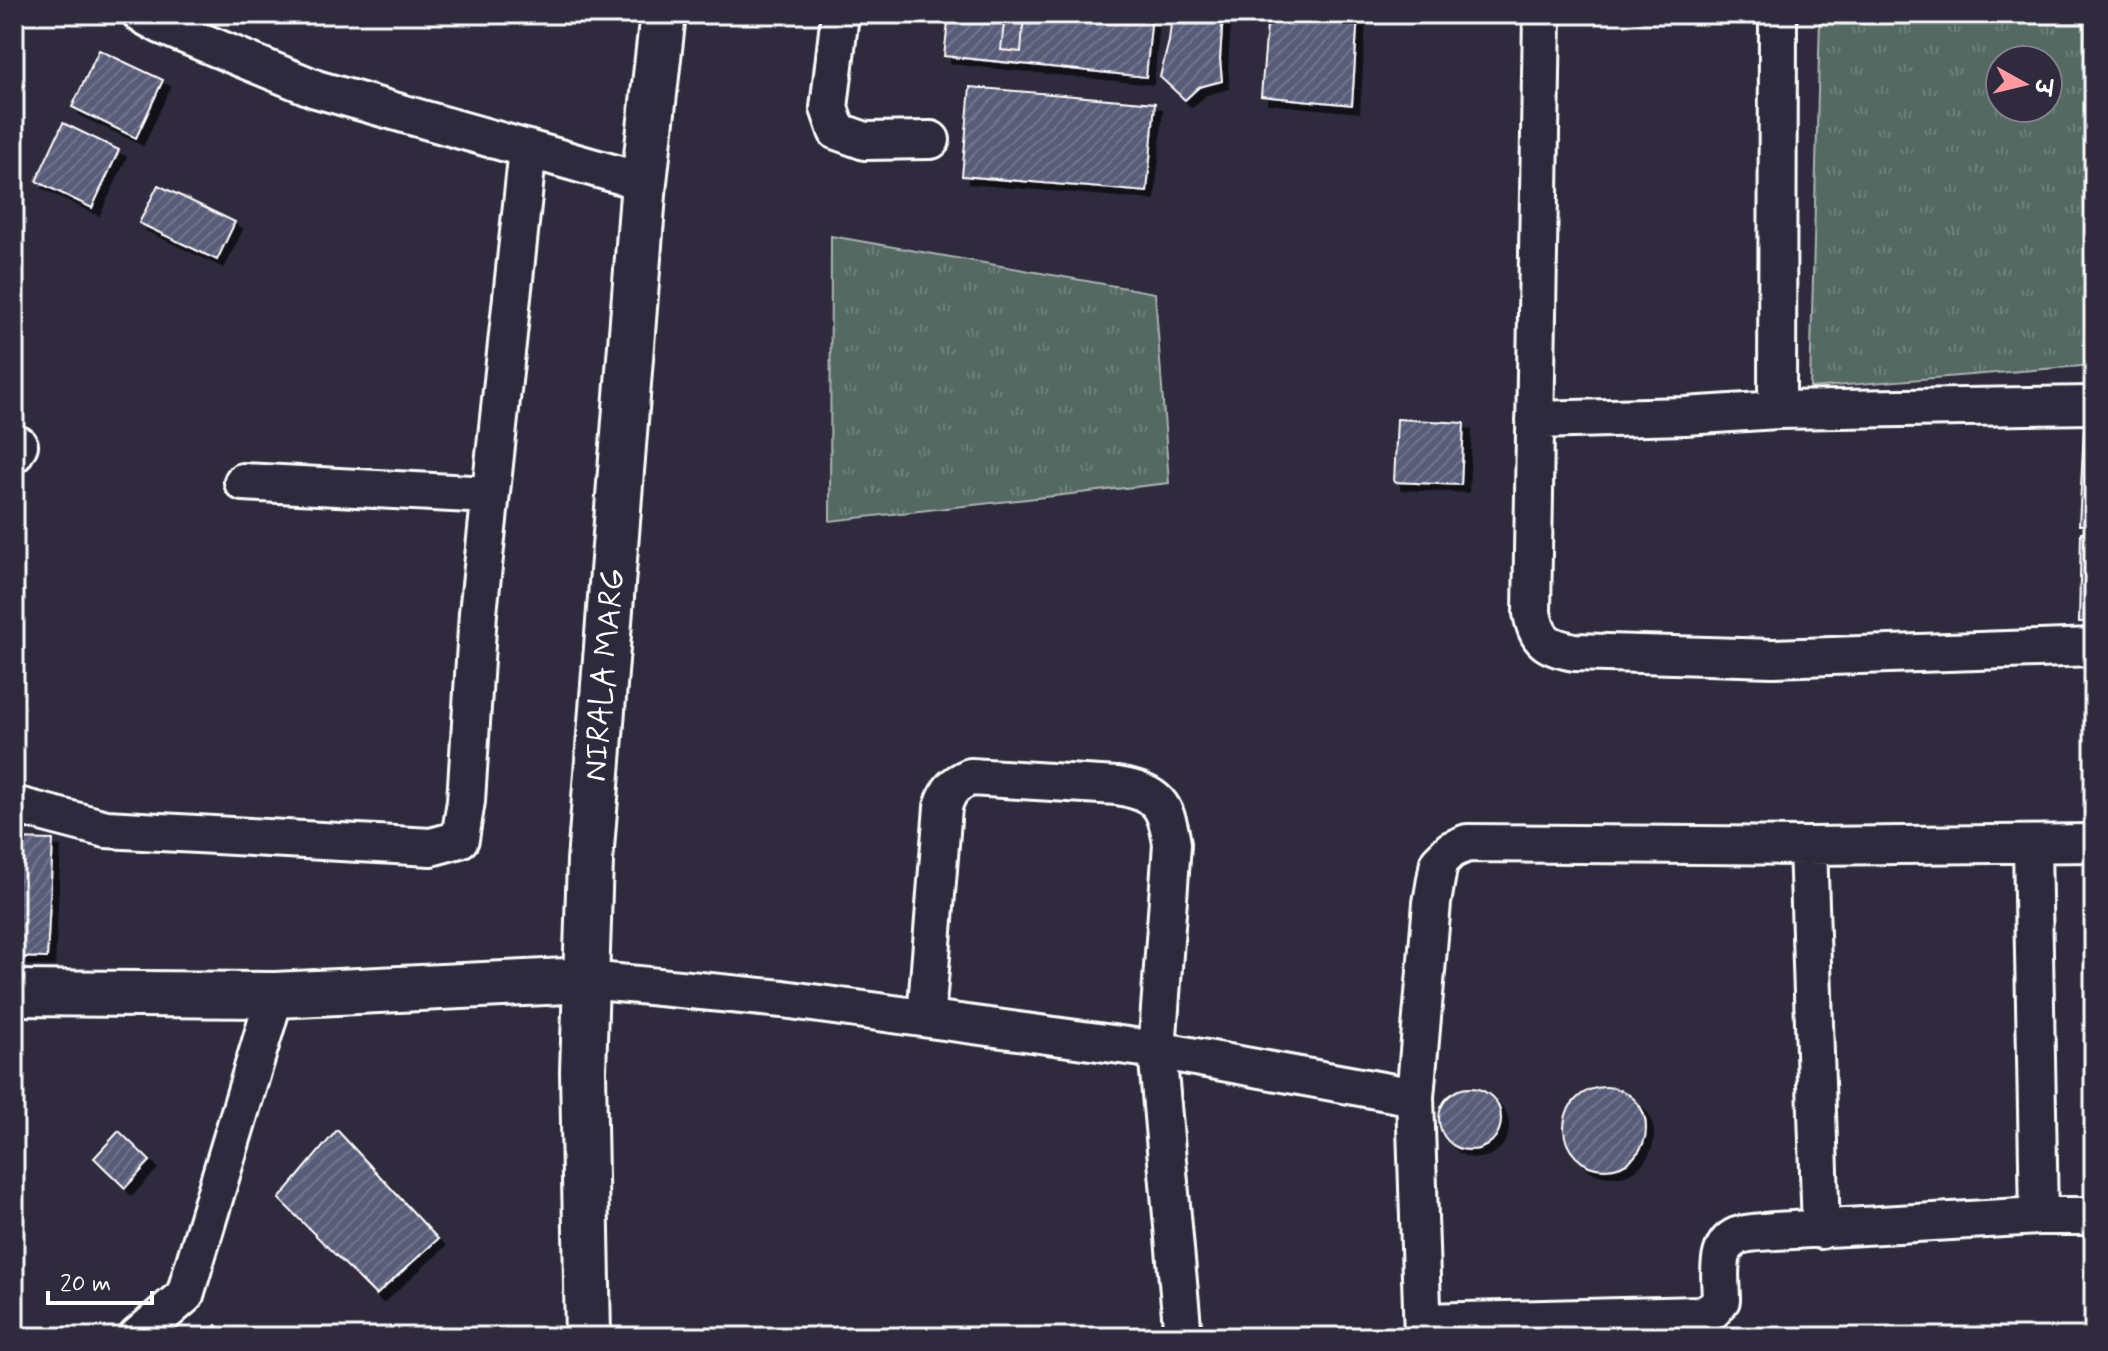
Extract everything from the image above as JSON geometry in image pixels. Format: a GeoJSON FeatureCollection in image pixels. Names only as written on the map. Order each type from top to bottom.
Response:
{"type":"FeatureCollection","features":[{"type":"Feature","properties":{"kind":"street"},"geometry":{"type":"LineString","coordinates":[[141,14],[316,89],[644,182]]}},
{"type":"Feature","properties":{"kind":"street","name":"NIRALA MARG"},"geometry":{"type":"LineString","coordinates":[[588,1337],[583,1071],[590,861],[644,182],[663,14]]}},
{"type":"Feature","properties":{"kind":"street"},"geometry":{"type":"LineString","coordinates":[[840,14],[829,108],[837,131],[865,141],[931,140]]}},
{"type":"Feature","properties":{"kind":"street"},"geometry":{"type":"LineString","coordinates":[[1542,14],[1532,613],[1542,641],[1553,648],[1574,652],[1773,658],[2094,647]]}},
{"type":"Feature","properties":{"kind":"street"},"geometry":{"type":"LineString","coordinates":[[1777,410],[1778,14]]}},
{"type":"Feature","properties":{"kind":"street"},"geometry":{"type":"LineString","coordinates":[[14,805],[106,829],[431,847],[460,839],[466,801],[478,613],[528,149]]}},
{"type":"Feature","properties":{"kind":"street"},"geometry":{"type":"LineString","coordinates":[[1535,420],[1777,410],[2094,405]]}},
{"type":"Feature","properties":{"kind":"street"},"geometry":{"type":"LineString","coordinates":[[243,482],[490,495]]}},
{"type":"Feature","properties":{"kind":"street"},"geometry":{"type":"LineString","coordinates":[[926,1018],[943,807],[948,792],[956,783],[970,777],[1117,786],[1138,790],[1159,802],[1168,817],[1172,844],[1157,1050],[1183,1337]]}},
{"type":"Feature","properties":{"kind":"street"},"geometry":{"type":"LineString","coordinates":[[2094,843],[2032,846],[1467,843],[1451,850],[1439,862],[1432,903],[1415,1097],[1423,1329],[1700,1315],[1713,1310],[1721,1300],[1721,1257],[1736,1236],[1775,1231],[2039,1216],[2094,1216]]}},
{"type":"Feature","properties":{"kind":"street"},"geometry":{"type":"LineString","coordinates":[[1808,846],[1821,1230]]}},
{"type":"Feature","properties":{"kind":"street"},"geometry":{"type":"LineString","coordinates":[[2032,846],[2039,1216]]}},
{"type":"Feature","properties":{"kind":"street"},"geometry":{"type":"LineString","coordinates":[[14,993],[275,995],[587,980],[783,999],[1157,1050],[1415,1097]]}},
{"type":"Feature","properties":{"kind":"street"},"geometry":{"type":"LineString","coordinates":[[137,1337],[185,1295],[275,995]]}},
{"type":"Feature","properties":{"kind":"green space"},"geometry":{"type":"Polygon","coordinates":[[[1863,14],[2094,14],[2094,365],[1810,388],[1820,18],[1863,14]]]}},
{"type":"Feature","properties":{"kind":"green space"},"geometry":{"type":"Polygon","coordinates":[[[831,236],[1155,293],[1169,483],[830,521],[831,236]]]}},
{"type":"Feature","properties":{"kind":"building"},"geometry":{"type":"Polygon","coordinates":[[[949,14],[1005,14],[1001,50],[1021,52],[1024,14],[1152,14],[1146,77],[944,56],[949,14]]]}},
{"type":"Feature","properties":{"kind":"building"},"geometry":{"type":"Polygon","coordinates":[[[1005,14],[1024,14],[1021,52],[1001,50],[1005,14]]]}},
{"type":"Feature","properties":{"kind":"building"},"geometry":{"type":"Polygon","coordinates":[[[1172,14],[1223,14],[1222,81],[1199,87],[1185,100],[1160,77],[1172,14]]]}},
{"type":"Feature","properties":{"kind":"building"},"geometry":{"type":"Polygon","coordinates":[[[1268,14],[1358,14],[1352,105],[1261,96],[1268,14]]]}},
{"type":"Feature","properties":{"kind":"building"},"geometry":{"type":"Polygon","coordinates":[[[99,50],[163,80],[136,138],[72,107],[99,50]]]}},
{"type":"Feature","properties":{"kind":"building"},"geometry":{"type":"Polygon","coordinates":[[[970,87],[1155,103],[1147,192],[962,176],[970,87]]]}},
{"type":"Feature","properties":{"kind":"building"},"geometry":{"type":"Polygon","coordinates":[[[63,123],[119,150],[92,208],[36,181],[63,123]]]}},
{"type":"Feature","properties":{"kind":"building"},"geometry":{"type":"Polygon","coordinates":[[[158,185],[235,222],[217,260],[139,223],[158,185]]]}},
{"type":"Feature","properties":{"kind":"building"},"geometry":{"type":"Polygon","coordinates":[[[1397,419],[1464,423],[1461,485],[1394,482],[1397,419]]]}},
{"type":"Feature","properties":{"kind":"building"},"geometry":{"type":"Polygon","coordinates":[[[2084,429],[2094,430],[2094,525],[2079,525],[2084,429]]]}},
{"type":"Feature","properties":{"kind":"building"},"geometry":{"type":"Polygon","coordinates":[[[2081,532],[2094,532],[2094,622],[2079,622],[2081,532]]]}},
{"type":"Feature","properties":{"kind":"building"},"geometry":{"type":"Polygon","coordinates":[[[14,839],[53,840],[47,958],[14,957],[14,839]]]}},
{"type":"Feature","properties":{"kind":"building"},"geometry":{"type":"Polygon","coordinates":[[[1605,1087],[1621,1090],[1634,1099],[1643,1112],[1646,1128],[1643,1144],[1634,1157],[1621,1166],[1605,1169],[1589,1166],[1576,1157],[1567,1144],[1564,1128],[1567,1112],[1576,1099],[1589,1090],[1605,1087]]]}},
{"type":"Feature","properties":{"kind":"building"},"geometry":{"type":"Polygon","coordinates":[[[1464,1088],[1476,1088],[1492,1097],[1499,1107],[1499,1131],[1492,1141],[1476,1150],[1464,1150],[1444,1136],[1439,1125],[1439,1113],[1453,1093],[1464,1088]]]}},
{"type":"Feature","properties":{"kind":"building"},"geometry":{"type":"Polygon","coordinates":[[[337,1130],[438,1239],[376,1295],[279,1199],[337,1130]]]}},
{"type":"Feature","properties":{"kind":"building"},"geometry":{"type":"Polygon","coordinates":[[[119,1131],[150,1161],[125,1188],[94,1158],[119,1131]]]}},
{"type":"Feature","properties":{"kind":"building"},"geometry":{"type":"Polygon","coordinates":[[[216,1325],[228,1337],[204,1337],[216,1325]]]}}]}
